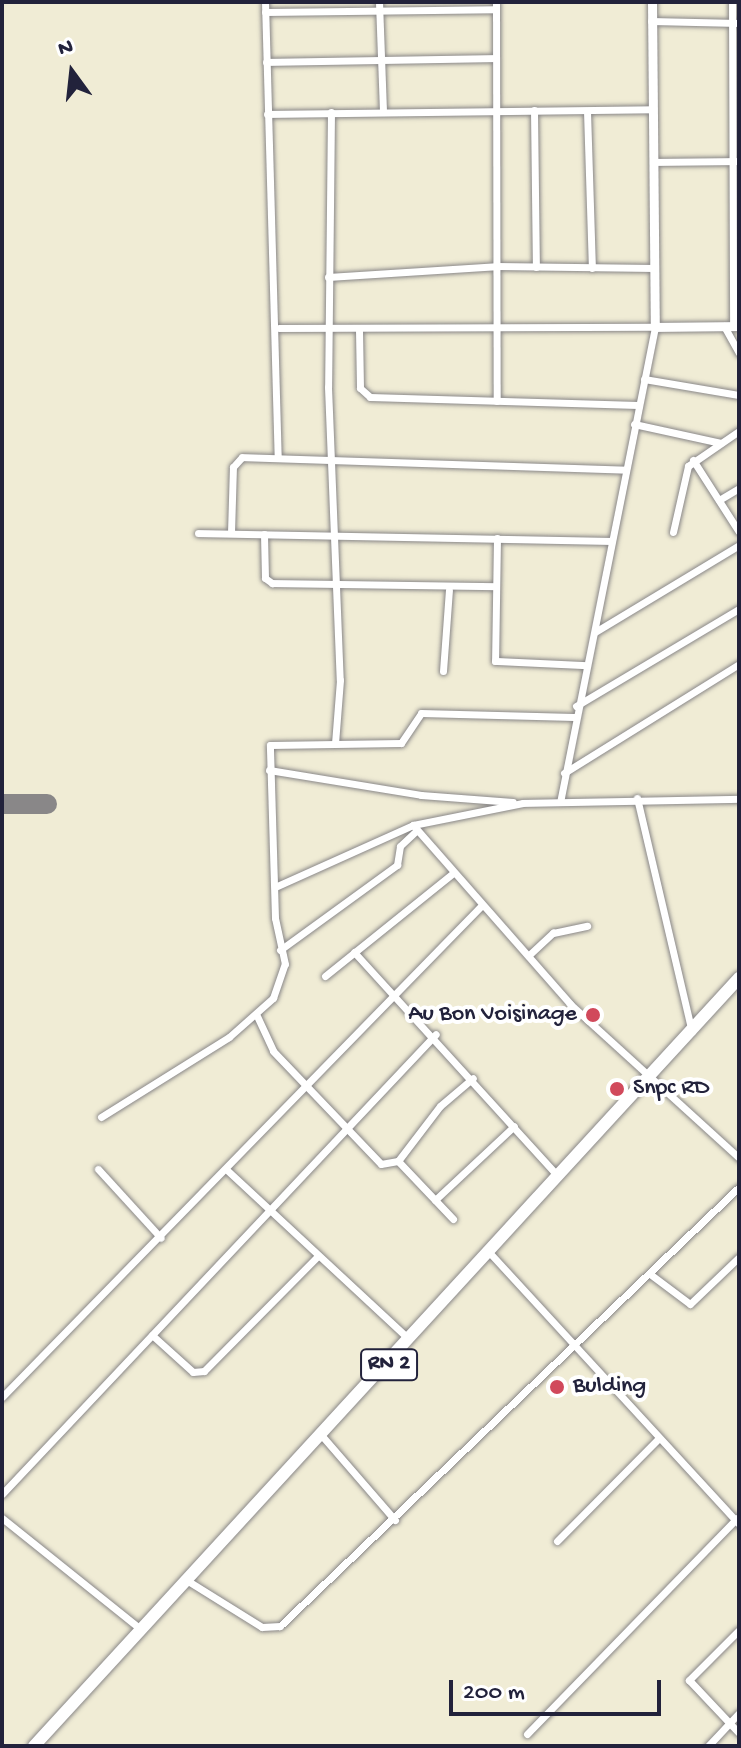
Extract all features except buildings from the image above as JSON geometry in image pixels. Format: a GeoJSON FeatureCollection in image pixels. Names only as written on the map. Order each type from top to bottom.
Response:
{"type":"FeatureCollection","features":[{"type":"Feature","properties":{"kind":"highway","name":"RN 2"},"geometry":{"type":"LineString","coordinates":[[34,1746],[323,1437],[488,1251],[739,978]]}},
{"type":"Feature","properties":{"kind":"street"},"geometry":{"type":"LineString","coordinates":[[265,2],[266,225],[279,328],[278,458]]}},
{"type":"Feature","properties":{"kind":"street"},"geometry":{"type":"LineString","coordinates":[[561,799],[584,665],[595,632],[609,541],[655,327],[652,2]]}},
{"type":"Feature","properties":{"kind":"street"},"geometry":{"type":"LineString","coordinates":[[732,2],[736,23],[732,326],[739,353]]}},
{"type":"Feature","properties":{"kind":"street"},"geometry":{"type":"LineString","coordinates":[[265,12],[380,5],[496,6],[497,401]]}},
{"type":"Feature","properties":{"kind":"street"},"geometry":{"type":"LineString","coordinates":[[380,5],[383,110]]}},
{"type":"Feature","properties":{"kind":"street"},"geometry":{"type":"LineString","coordinates":[[651,21],[736,23]]}},
{"type":"Feature","properties":{"kind":"street"},"geometry":{"type":"LineString","coordinates":[[266,62],[496,58]]}},
{"type":"Feature","properties":{"kind":"street"},"geometry":{"type":"LineString","coordinates":[[267,114],[383,110],[651,109]]}},
{"type":"Feature","properties":{"kind":"street"},"geometry":{"type":"LineString","coordinates":[[534,110],[536,267]]}},
{"type":"Feature","properties":{"kind":"street"},"geometry":{"type":"LineString","coordinates":[[587,111],[592,268]]}},
{"type":"Feature","properties":{"kind":"street"},"geometry":{"type":"LineString","coordinates":[[331,112],[328,277],[336,461],[335,743]]}},
{"type":"Feature","properties":{"kind":"street"},"geometry":{"type":"LineString","coordinates":[[653,162],[735,161]]}},
{"type":"Feature","properties":{"kind":"street"},"geometry":{"type":"LineString","coordinates":[[328,277],[496,266],[655,268]]}},
{"type":"Feature","properties":{"kind":"street"},"geometry":{"type":"LineString","coordinates":[[279,328],[732,326]]}},
{"type":"Feature","properties":{"kind":"street"},"geometry":{"type":"LineString","coordinates":[[359,330],[363,394],[638,405]]}},
{"type":"Feature","properties":{"kind":"street"},"geometry":{"type":"LineString","coordinates":[[644,379],[739,395]]}},
{"type":"Feature","properties":{"kind":"street"},"geometry":{"type":"LineString","coordinates":[[634,424],[721,443]]}},
{"type":"Feature","properties":{"kind":"street"},"geometry":{"type":"LineString","coordinates":[[673,532],[693,460],[739,431]]}},
{"type":"Feature","properties":{"kind":"street"},"geometry":{"type":"LineString","coordinates":[[231,533],[235,462],[278,458],[624,470]]}},
{"type":"Feature","properties":{"kind":"street"},"geometry":{"type":"LineString","coordinates":[[693,460],[739,532]]}},
{"type":"Feature","properties":{"kind":"street"},"geometry":{"type":"LineString","coordinates":[[719,500],[739,488]]}},
{"type":"Feature","properties":{"kind":"street"},"geometry":{"type":"LineString","coordinates":[[198,533],[609,541]]}},
{"type":"Feature","properties":{"kind":"street"},"geometry":{"type":"LineString","coordinates":[[264,534],[267,581],[449,590],[495,586]]}},
{"type":"Feature","properties":{"kind":"street"},"geometry":{"type":"LineString","coordinates":[[497,538],[495,661],[584,665]]}},
{"type":"Feature","properties":{"kind":"street"},"geometry":{"type":"LineString","coordinates":[[595,632],[739,545]]}},
{"type":"Feature","properties":{"kind":"street"},"geometry":{"type":"LineString","coordinates":[[443,671],[449,590]]}},
{"type":"Feature","properties":{"kind":"street"},"geometry":{"type":"LineString","coordinates":[[576,706],[739,609]]}},
{"type":"Feature","properties":{"kind":"street"},"geometry":{"type":"LineString","coordinates":[[564,773],[739,664]]}},
{"type":"Feature","properties":{"kind":"street"},"geometry":{"type":"LineString","coordinates":[[101,1117],[257,1016],[284,970],[275,887],[269,770],[273,744],[401,743],[421,713],[574,717]]}},
{"type":"Feature","properties":{"kind":"street"},"geometry":{"type":"LineString","coordinates":[[269,770],[421,795],[523,803]]}},
{"type":"Feature","properties":{"kind":"street"},"geometry":{"type":"LineString","coordinates":[[637,798],[672,974],[692,1032]]}},
{"type":"Feature","properties":{"kind":"street"},"geometry":{"type":"LineString","coordinates":[[275,887],[415,828],[523,803],[561,799],[739,799]]}},
{"type":"Feature","properties":{"kind":"street"},"geometry":{"type":"LineString","coordinates":[[415,828],[481,906],[647,1079],[739,1158]]}},
{"type":"Feature","properties":{"kind":"street"},"geometry":{"type":"LineString","coordinates":[[280,950],[397,865],[400,846],[415,828]]}},
{"type":"Feature","properties":{"kind":"street"},"geometry":{"type":"LineString","coordinates":[[325,976],[453,873]]}},
{"type":"Feature","properties":{"kind":"street"},"geometry":{"type":"LineString","coordinates":[[2,1397],[228,1171],[304,1082],[393,988],[481,906]]}},
{"type":"Feature","properties":{"kind":"street"},"geometry":{"type":"LineString","coordinates":[[529,955],[553,933],[587,926]]}},
{"type":"Feature","properties":{"kind":"street"},"geometry":{"type":"LineString","coordinates":[[354,952],[436,1034],[557,1175]]}},
{"type":"Feature","properties":{"kind":"street"},"geometry":{"type":"LineString","coordinates":[[257,1016],[273,1051],[343,1128],[381,1164],[398,1161],[440,1106],[473,1078]]}},
{"type":"Feature","properties":{"kind":"street"},"geometry":{"type":"LineString","coordinates":[[2,1494],[343,1128],[436,1034]]}},
{"type":"Feature","properties":{"kind":"street"},"geometry":{"type":"LineString","coordinates":[[435,1200],[514,1126]]}},
{"type":"Feature","properties":{"kind":"street"},"geometry":{"type":"LineString","coordinates":[[398,1161],[453,1219]]}},
{"type":"Feature","properties":{"kind":"street"},"geometry":{"type":"LineString","coordinates":[[98,1169],[161,1238]]}},
{"type":"Feature","properties":{"kind":"street"},"geometry":{"type":"LineString","coordinates":[[228,1171],[411,1341]]}},
{"type":"Feature","properties":{"kind":"street"},"geometry":{"type":"LineString","coordinates":[[188,1581],[273,1629],[395,1520],[576,1349],[739,1187]]}},
{"type":"Feature","properties":{"kind":"street"},"geometry":{"type":"LineString","coordinates":[[488,1251],[738,1520],[527,1734]]}},
{"type":"Feature","properties":{"kind":"street"},"geometry":{"type":"LineString","coordinates":[[152,1335],[193,1372],[204,1371],[318,1256]]}},
{"type":"Feature","properties":{"kind":"street"},"geometry":{"type":"LineString","coordinates":[[650,1274],[690,1304],[739,1257]]}},
{"type":"Feature","properties":{"kind":"street"},"geometry":{"type":"LineString","coordinates":[[323,1437],[395,1520]]}},
{"type":"Feature","properties":{"kind":"street"},"geometry":{"type":"LineString","coordinates":[[557,1541],[659,1438]]}},
{"type":"Feature","properties":{"kind":"street"},"geometry":{"type":"LineString","coordinates":[[2,1518],[142,1630]]}},
{"type":"Feature","properties":{"kind":"street"},"geometry":{"type":"LineString","coordinates":[[739,1630],[689,1680],[739,1733]]}},
{"type":"Feature","properties":{"kind":"street"},"geometry":{"type":"LineString","coordinates":[[708,1746],[739,1713]]}},
{"type":"Feature","properties":{"kind":"taxiway"},"geometry":{"type":"LineString","coordinates":[[2,804],[47,804]]}},
{"type":"Feature","properties":{"kind":"place","name":"Au Bon Voisinage"},"geometry":{"type":"Point","coordinates":[593,1015]}},
{"type":"Feature","properties":{"kind":"place","name":"Snpc RD"},"geometry":{"type":"Point","coordinates":[617,1089]}},
{"type":"Feature","properties":{"kind":"place","name":"Bulding"},"geometry":{"type":"Point","coordinates":[557,1387]}}]}
